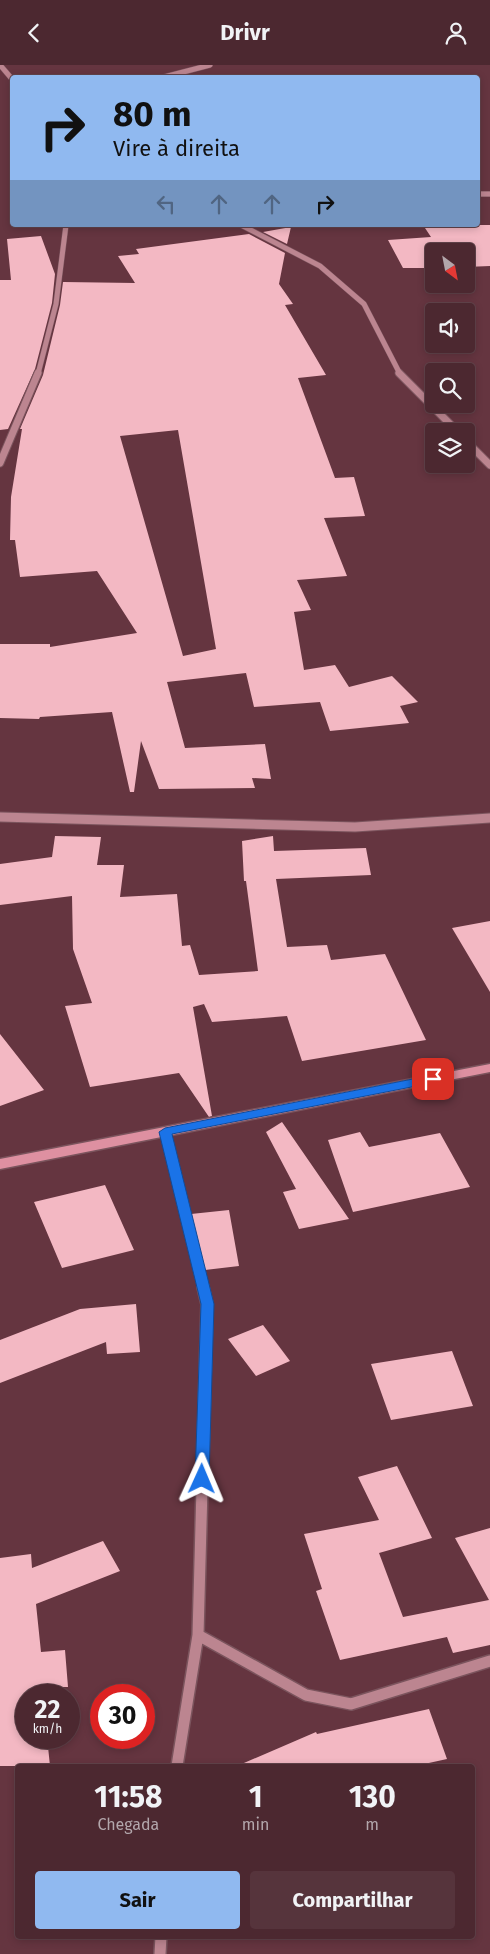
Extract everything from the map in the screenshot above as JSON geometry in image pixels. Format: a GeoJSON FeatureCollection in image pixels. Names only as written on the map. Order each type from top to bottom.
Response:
{"type":"FeatureCollection","features":[{"type":"Feature","properties":{"kind":"main road"},"geometry":{"type":"LineString","coordinates":[[0,1165],[490,1068]]}},
{"type":"Feature","properties":{"kind":"street"},"geometry":{"type":"LineString","coordinates":[[0,65],[10,77]]}},
{"type":"Feature","properties":{"kind":"street"},"geometry":{"type":"LineString","coordinates":[[172,75],[210,65]]}},
{"type":"Feature","properties":{"kind":"street"},"geometry":{"type":"LineString","coordinates":[[0,463],[40,371],[56,304],[66,227]]}},
{"type":"Feature","properties":{"kind":"street"},"geometry":{"type":"LineString","coordinates":[[245,227],[320,266],[364,304],[401,376],[449,423]]}},
{"type":"Feature","properties":{"kind":"street"},"geometry":{"type":"LineString","coordinates":[[475,450],[490,465]]}},
{"type":"Feature","properties":{"kind":"street"},"geometry":{"type":"LineString","coordinates":[[0,817],[355,827],[490,818]]}},
{"type":"Feature","properties":{"kind":"street"},"geometry":{"type":"LineString","coordinates":[[165,1132],[207,1304],[198,1635],[177,1764]]}},
{"type":"Feature","properties":{"kind":"street"},"geometry":{"type":"LineString","coordinates":[[198,1635],[306,1695],[351,1704],[490,1661]]}},
{"type":"Feature","properties":{"kind":"street"},"geometry":{"type":"LineString","coordinates":[[160,1954],[161,1939]]}},
{"type":"Feature","properties":{"kind":"building"},"geometry":{"type":"Polygon","coordinates":[[[480,225],[490,225],[490,266],[475,267],[475,243],[425,243],[425,268],[403,268],[388,240],[431,237],[424,227],[480,227],[480,225]]]}},
{"type":"Feature","properties":{"kind":"building"},"geometry":{"type":"Polygon","coordinates":[[[291,227],[287,244],[263,232],[291,227]]]}},
{"type":"Feature","properties":{"kind":"building"},"geometry":{"type":"Polygon","coordinates":[[[249,234],[285,253],[279,284],[293,304],[285,305],[326,375],[298,378],[335,478],[354,477],[365,516],[324,518],[347,576],[297,580],[311,610],[294,612],[304,670],[335,665],[349,687],[392,676],[418,702],[400,706],[409,723],[330,731],[320,702],[254,707],[246,673],[167,682],[185,748],[265,744],[271,779],[252,778],[255,788],[159,789],[141,741],[134,792],[130,792],[112,712],[40,717],[39,719],[0,718],[0,644],[50,644],[50,647],[137,633],[97,571],[20,577],[15,540],[10,540],[11,497],[22,429],[20,429],[43,375],[60,305],[63,282],[135,283],[118,256],[139,254],[136,249],[249,234]],[[178,430],[120,436],[183,656],[216,649],[178,430]]]}},
{"type":"Feature","properties":{"kind":"building"},"geometry":{"type":"Polygon","coordinates":[[[41,236],[55,274],[52,303],[35,369],[8,429],[0,430],[0,280],[11,280],[7,239],[41,236]]]}},
{"type":"Feature","properties":{"kind":"building"},"geometry":{"type":"Polygon","coordinates":[[[55,836],[101,837],[97,865],[124,865],[120,897],[177,894],[182,946],[190,945],[199,975],[258,971],[246,881],[244,881],[242,841],[273,836],[274,851],[366,848],[371,875],[276,879],[287,947],[327,945],[331,960],[385,954],[426,1040],[302,1061],[287,1016],[212,1022],[204,1004],[193,1007],[212,1116],[209,1117],[179,1073],[90,1087],[65,1006],[92,1003],[73,949],[72,896],[0,905],[0,864],[52,857],[55,836]]]}},
{"type":"Feature","properties":{"kind":"building"},"geometry":{"type":"Polygon","coordinates":[[[490,921],[490,992],[452,928],[490,921]]]}},
{"type":"Feature","properties":{"kind":"building"},"geometry":{"type":"Polygon","coordinates":[[[0,1034],[44,1090],[0,1106],[0,1034]]]}},
{"type":"Feature","properties":{"kind":"building"},"geometry":{"type":"Polygon","coordinates":[[[282,1122],[349,1219],[299,1229],[283,1192],[296,1189],[266,1132],[282,1122]]]}},
{"type":"Feature","properties":{"kind":"building"},"geometry":{"type":"Polygon","coordinates":[[[360,1132],[369,1147],[440,1133],[470,1187],[353,1212],[328,1140],[360,1132]]]}},
{"type":"Feature","properties":{"kind":"building"},"geometry":{"type":"Polygon","coordinates":[[[105,1185],[134,1250],[62,1268],[34,1202],[105,1185]]]}},
{"type":"Feature","properties":{"kind":"building"},"geometry":{"type":"Polygon","coordinates":[[[229,1210],[239,1266],[205,1270],[191,1214],[229,1210]]]}},
{"type":"Feature","properties":{"kind":"building"},"geometry":{"type":"Polygon","coordinates":[[[136,1304],[140,1352],[107,1354],[106,1342],[0,1383],[0,1340],[80,1309],[136,1304]]]}},
{"type":"Feature","properties":{"kind":"building"},"geometry":{"type":"Polygon","coordinates":[[[263,1325],[290,1361],[256,1376],[228,1339],[263,1325]]]}},
{"type":"Feature","properties":{"kind":"building"},"geometry":{"type":"Polygon","coordinates":[[[452,1351],[473,1406],[391,1420],[371,1364],[452,1351]]]}},
{"type":"Feature","properties":{"kind":"building"},"geometry":{"type":"Polygon","coordinates":[[[397,1466],[432,1538],[379,1553],[403,1617],[489,1600],[455,1538],[490,1528],[490,1645],[453,1653],[447,1637],[340,1660],[316,1591],[322,1589],[304,1534],[379,1520],[358,1477],[397,1466]]]}},
{"type":"Feature","properties":{"kind":"building"},"geometry":{"type":"Polygon","coordinates":[[[103,1541],[120,1571],[36,1604],[41,1652],[65,1650],[68,1684],[15,1684],[15,1749],[48,1749],[50,1764],[0,1766],[0,1558],[31,1554],[32,1568],[103,1541]]]}},
{"type":"Feature","properties":{"kind":"building"},"geometry":{"type":"Polygon","coordinates":[[[429,1709],[447,1759],[424,1764],[242,1764],[316,1732],[317,1734],[429,1709]]]}},
{"type":"Feature","properties":{"kind":"route"},"geometry":{"type":"LineString","coordinates":[[202,1479],[207,1304],[165,1132],[433,1079]]}}]}
